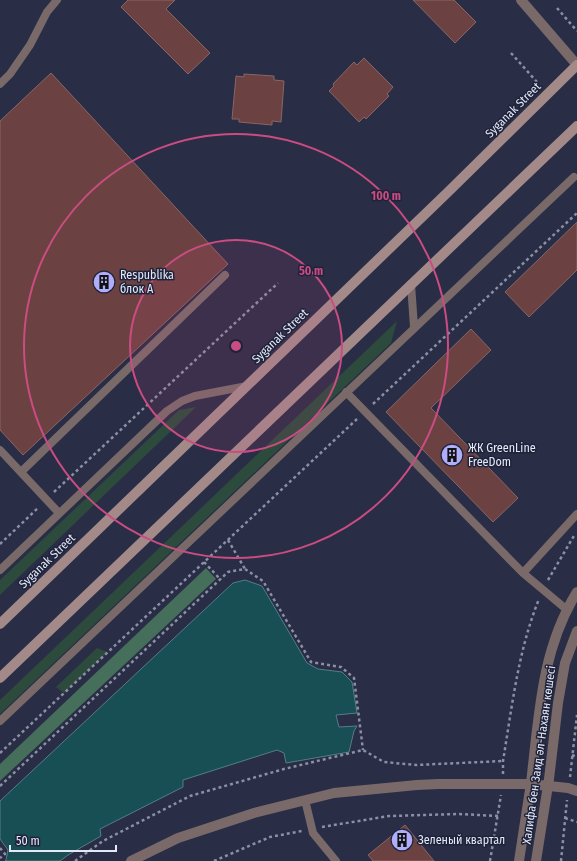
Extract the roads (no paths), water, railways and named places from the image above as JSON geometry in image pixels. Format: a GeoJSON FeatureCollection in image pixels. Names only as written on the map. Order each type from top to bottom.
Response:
{"type":"FeatureCollection","features":[{"type":"Feature","properties":{"kind":"main road","name":"Syganak Street"},"geometry":{"type":"LineString","coordinates":[[0,624],[447,193],[577,65]]}},
{"type":"Feature","properties":{"kind":"main road"},"geometry":{"type":"LineString","coordinates":[[0,678],[577,126]]}},
{"type":"Feature","properties":{"kind":"street"},"geometry":{"type":"LineString","coordinates":[[521,0],[577,65]]}},
{"type":"Feature","properties":{"kind":"street","name":"Халифа бен Заид әл-Нахаян көшесі"},"geometry":{"type":"LineString","coordinates":[[519,861],[540,697],[548,658],[566,610],[577,592]]}},
{"type":"Feature","properties":{"kind":"street","name":"Халифа бен Заид әл-Нахаян көшесі"},"geometry":{"type":"LineString","coordinates":[[536,861],[565,663],[577,631]]}},
{"type":"Feature","properties":{"kind":"street"},"geometry":{"type":"LineString","coordinates":[[131,861],[178,838],[254,813],[334,793],[417,785],[530,784],[548,785],[577,791]]}},
{"type":"Feature","properties":{"kind":"lane"},"geometry":{"type":"LineString","coordinates":[[0,84],[10,74],[30,45],[47,12],[57,0]]}},
{"type":"Feature","properties":{"kind":"lane"},"geometry":{"type":"LineString","coordinates":[[0,721],[574,177]]}},
{"type":"Feature","properties":{"kind":"lane"},"geometry":{"type":"LineString","coordinates":[[21,472],[225,275]]}},
{"type":"Feature","properties":{"kind":"lane"},"geometry":{"type":"LineString","coordinates":[[411,284],[414,327]]}},
{"type":"Feature","properties":{"kind":"lane"},"geometry":{"type":"LineString","coordinates":[[0,570],[167,411],[182,401],[195,396],[247,386]]}},
{"type":"Feature","properties":{"kind":"lane"},"geometry":{"type":"LineString","coordinates":[[346,392],[523,573],[566,610]]}},
{"type":"Feature","properties":{"kind":"lane"},"geometry":{"type":"LineString","coordinates":[[0,450],[59,513]]}},
{"type":"Feature","properties":{"kind":"lane"},"geometry":{"type":"LineString","coordinates":[[523,573],[577,514]]}},
{"type":"Feature","properties":{"kind":"lane"},"geometry":{"type":"LineString","coordinates":[[305,800],[313,832],[336,861]]}},
{"type":"Feature","properties":{"kind":"place","name":"Respublika блок А"},"geometry":{"type":"Point","coordinates":[104,282]}},
{"type":"Feature","properties":{"kind":"place","name":"ЖК GreenLine FreeDom"},"geometry":{"type":"Point","coordinates":[452,455]}},
{"type":"Feature","properties":{"kind":"place","name":"Зеленый квартал"},"geometry":{"type":"Point","coordinates":[402,840]}}]}
